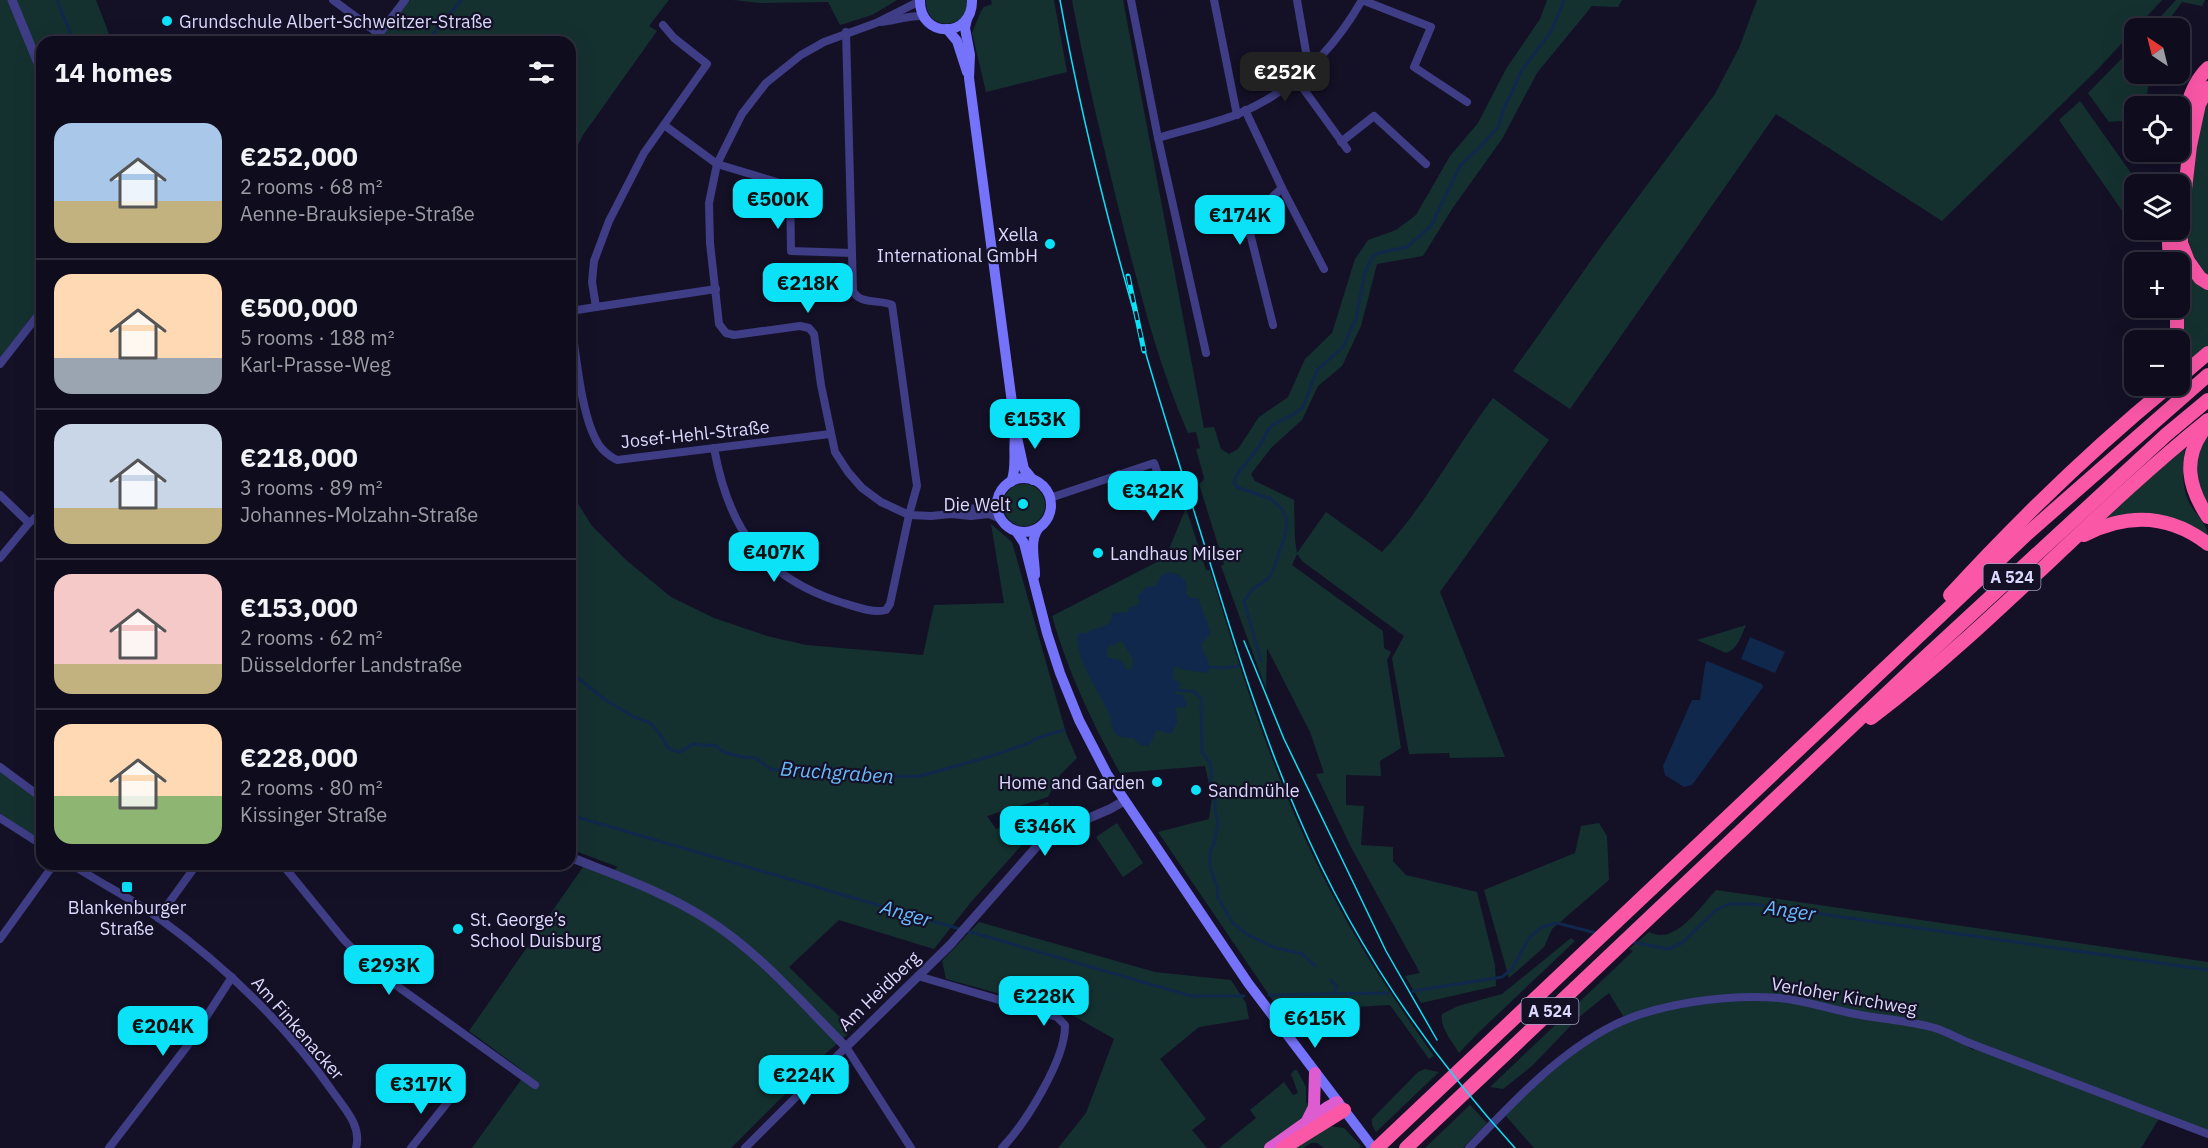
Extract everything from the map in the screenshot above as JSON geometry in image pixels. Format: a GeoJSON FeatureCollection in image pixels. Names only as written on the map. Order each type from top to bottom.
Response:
{"type":"FeatureCollection","features":[{"type":"Feature","properties":{"kind":"highway"},"geometry":{"type":"LineString","coordinates":[[2177,174],[2185,116],[2192,95],[2208,68]]}},
{"type":"Feature","properties":{"kind":"highway"},"geometry":{"type":"LineString","coordinates":[[2208,88],[2199,104],[2190,146],[2181,243],[2188,261],[2200,278],[2208,283]]}},
{"type":"Feature","properties":{"kind":"highway"},"geometry":{"type":"LineString","coordinates":[[2190,368],[2208,353]]}},
{"type":"Feature","properties":{"kind":"highway","name":"A 524"},"geometry":{"type":"LineString","coordinates":[[1378,1145],[2028,533],[2208,375]]}},
{"type":"Feature","properties":{"kind":"highway"},"geometry":{"type":"LineString","coordinates":[[2135,414],[2149,396]]}},
{"type":"Feature","properties":{"kind":"highway"},"geometry":{"type":"LineString","coordinates":[[1906,648],[1984,558],[2050,492],[2157,396]]}},
{"type":"Feature","properties":{"kind":"highway","name":"A 524"},"geometry":{"type":"LineString","coordinates":[[1406,1148],[2048,543],[2167,434],[2208,400]]}},
{"type":"Feature","properties":{"kind":"highway"},"geometry":{"type":"LineString","coordinates":[[1820,758],[1910,689],[2123,492],[2208,420]]}},
{"type":"Feature","properties":{"kind":"highway"},"geometry":{"type":"LineString","coordinates":[[2208,425],[2196,440],[2191,457],[2190,478],[2197,501],[2208,517]]}},
{"type":"Feature","properties":{"kind":"highway"},"geometry":{"type":"LineString","coordinates":[[2058,554],[2084,535],[2122,520],[2152,520],[2172,524],[2208,544]]}},
{"type":"Feature","properties":{"kind":"highway"},"geometry":{"type":"LineString","coordinates":[[1306,1122],[1314,1107],[1315,1072]]}},
{"type":"Feature","properties":{"kind":"highway"},"geometry":{"type":"LineString","coordinates":[[1270,1148],[1306,1122],[1340,1106]]}},
{"type":"Feature","properties":{"kind":"highway"},"geometry":{"type":"LineString","coordinates":[[1283,1148],[1340,1106]]}},
{"type":"Feature","properties":{"kind":"main road"},"geometry":{"type":"LineString","coordinates":[[920,0],[923,16],[933,26],[948,29],[957,27],[967,19]]}},
{"type":"Feature","properties":{"kind":"main road"},"geometry":{"type":"LineString","coordinates":[[972,0],[972,8],[965,28],[970,55],[969,78],[1016,433],[1024,469],[1033,480],[1044,487],[1050,498],[1049,516],[1034,534],[1035,582]]}},
{"type":"Feature","properties":{"kind":"main road"},"geometry":{"type":"LineString","coordinates":[[948,29],[957,41],[969,78]]}},
{"type":"Feature","properties":{"kind":"main road"},"geometry":{"type":"LineString","coordinates":[[1011,482],[1015,470],[1013,453],[1016,433]]}},
{"type":"Feature","properties":{"kind":"main road"},"geometry":{"type":"LineString","coordinates":[[1033,480],[1020,479],[1011,482],[1003,489],[998,499],[998,509],[1001,519],[1016,531],[1026,532],[1038,529]]}},
{"type":"Feature","properties":{"kind":"main road"},"geometry":{"type":"LineString","coordinates":[[1016,531],[1024,543],[1047,633],[1079,720],[1096,754],[1124,801],[1248,983],[1340,1106],[1378,1145]]}},
{"type":"Feature","properties":{"kind":"street"},"geometry":{"type":"LineString","coordinates":[[12,0],[36,58]]}},
{"type":"Feature","properties":{"kind":"street"},"geometry":{"type":"LineString","coordinates":[[333,0],[379,34],[405,0]]}},
{"type":"Feature","properties":{"kind":"street"},"geometry":{"type":"LineString","coordinates":[[920,0],[876,23],[846,32],[801,55],[766,83],[742,114],[717,164],[709,202],[710,243],[719,324],[726,333],[734,335],[800,326],[809,328],[814,334],[835,452],[862,488],[881,502],[909,515],[989,514],[1001,519]]}},
{"type":"Feature","properties":{"kind":"street"},"geometry":{"type":"LineString","coordinates":[[1131,0],[1158,138],[1206,353]]}},
{"type":"Feature","properties":{"kind":"street"},"geometry":{"type":"LineString","coordinates":[[1214,0],[1237,115]]}},
{"type":"Feature","properties":{"kind":"street"},"geometry":{"type":"LineString","coordinates":[[1297,0],[1309,69]]}},
{"type":"Feature","properties":{"kind":"street"},"geometry":{"type":"LineString","coordinates":[[1158,138],[1237,115],[1270,98],[1297,80],[1329,49],[1347,27],[1362,0],[1431,27],[1414,67],[1467,102]]}},
{"type":"Feature","properties":{"kind":"street"},"geometry":{"type":"LineString","coordinates":[[876,23],[923,16]]}},
{"type":"Feature","properties":{"kind":"street"},"geometry":{"type":"LineString","coordinates":[[596,307],[592,282],[594,261],[598,246],[628,180],[644,153],[707,64],[674,38],[663,25]]}},
{"type":"Feature","properties":{"kind":"street"},"geometry":{"type":"LineString","coordinates":[[714,448],[725,498],[745,535],[774,567],[793,581],[828,598],[880,612],[886,610],[917,486],[895,314],[892,305],[884,301],[862,300],[855,297],[853,291],[846,32]]}},
{"type":"Feature","properties":{"kind":"street"},"geometry":{"type":"LineString","coordinates":[[1297,80],[1347,149]]}},
{"type":"Feature","properties":{"kind":"street"},"geometry":{"type":"LineString","coordinates":[[1245,110],[1324,269]]}},
{"type":"Feature","properties":{"kind":"street"},"geometry":{"type":"LineString","coordinates":[[1341,142],[1374,116],[1426,164]]}},
{"type":"Feature","properties":{"kind":"street"},"geometry":{"type":"LineString","coordinates":[[664,125],[717,164],[790,186],[791,251],[852,253]]}},
{"type":"Feature","properties":{"kind":"street"},"geometry":{"type":"LineString","coordinates":[[1274,325],[1247,221],[1282,188]]}},
{"type":"Feature","properties":{"kind":"street","name":"Josef-Hehl-Straße"},"geometry":{"type":"LineString","coordinates":[[576,311],[716,290]]}},
{"type":"Feature","properties":{"kind":"street"},"geometry":{"type":"LineString","coordinates":[[0,364],[36,318]]}},
{"type":"Feature","properties":{"kind":"street","name":"Josef-Hehl-Straße"},"geometry":{"type":"LineString","coordinates":[[576,350],[587,416],[600,446],[607,455],[616,460],[830,434]]}},
{"type":"Feature","properties":{"kind":"street"},"geometry":{"type":"LineString","coordinates":[[1050,498],[1119,474],[1154,463],[1165,494],[1163,504],[1154,510],[1140,506],[1130,486],[1119,474]]}},
{"type":"Feature","properties":{"kind":"street"},"geometry":{"type":"LineString","coordinates":[[0,495],[29,523]]}},
{"type":"Feature","properties":{"kind":"street"},"geometry":{"type":"LineString","coordinates":[[951,514],[988,505],[998,499]]}},
{"type":"Feature","properties":{"kind":"street"},"geometry":{"type":"LineString","coordinates":[[0,558],[36,517]]}},
{"type":"Feature","properties":{"kind":"street"},"geometry":{"type":"LineString","coordinates":[[0,766],[36,793]]}},
{"type":"Feature","properties":{"kind":"street","name":"Am Heidberg"},"geometry":{"type":"LineString","coordinates":[[745,1148],[957,936],[1045,837],[1124,801]]}},
{"type":"Feature","properties":{"kind":"street"},"geometry":{"type":"LineString","coordinates":[[0,818],[36,841]]}},
{"type":"Feature","properties":{"kind":"street"},"geometry":{"type":"LineString","coordinates":[[576,859],[668,897],[730,935],[765,965],[846,1047],[910,1148]]}},
{"type":"Feature","properties":{"kind":"street"},"geometry":{"type":"LineString","coordinates":[[0,939],[50,870]]}},
{"type":"Feature","properties":{"kind":"street","name":"Am Finkenacker"},"geometry":{"type":"LineString","coordinates":[[81,870],[158,918],[232,977],[277,1022],[356,1124],[358,1133],[356,1148]]}},
{"type":"Feature","properties":{"kind":"street"},"geometry":{"type":"LineString","coordinates":[[158,918],[193,870]]}},
{"type":"Feature","properties":{"kind":"street"},"geometry":{"type":"LineString","coordinates":[[287,870],[344,940],[372,968],[535,1085]]}},
{"type":"Feature","properties":{"kind":"street"},"geometry":{"type":"LineString","coordinates":[[918,976],[1057,1017],[1065,1025],[1065,1034],[1049,1078],[1023,1122],[1002,1148]]}},
{"type":"Feature","properties":{"kind":"street"},"geometry":{"type":"LineString","coordinates":[[109,1148],[188,1045],[232,977]]}},
{"type":"Feature","properties":{"kind":"street","name":"Verloher Kirchweg"},"geometry":{"type":"LineString","coordinates":[[1469,1148],[1551,1069],[1585,1043],[1614,1025],[1645,1014],[1686,1004],[1762,997],[1781,998],[1872,1018],[1936,1028],[1972,1044],[2208,1134]]}},
{"type":"Feature","properties":{"kind":"street"},"geometry":{"type":"LineString","coordinates":[[411,1148],[451,1098]]}},
{"type":"Feature","properties":{"kind":"green space"},"geometry":{"type":"Polygon","coordinates":[[[0,0],[96,0],[110,36],[36,36],[36,311],[0,358],[0,0]]]}},
{"type":"Feature","properties":{"kind":"green space"},"geometry":{"type":"Polygon","coordinates":[[[410,0],[669,0],[649,26],[657,31],[583,135],[576,149],[576,36],[381,36],[410,0]]]}},
{"type":"Feature","properties":{"kind":"green space"},"geometry":{"type":"Polygon","coordinates":[[[733,0],[897,0],[872,15],[840,25],[828,2],[760,3],[733,0]]]}},
{"type":"Feature","properties":{"kind":"green space"},"geometry":{"type":"Polygon","coordinates":[[[926,0],[968,0],[961,18],[947,24],[932,18],[926,0]]]}},
{"type":"Feature","properties":{"kind":"green space"},"geometry":{"type":"Polygon","coordinates":[[[991,0],[1054,0],[1067,72],[986,92],[972,33],[981,11],[992,4],[991,0]]]}},
{"type":"Feature","properties":{"kind":"green space"},"geometry":{"type":"Polygon","coordinates":[[[1072,0],[1123,0],[1204,428],[1214,427],[1221,449],[1229,454],[1238,449],[1259,417],[1288,397],[1305,359],[1332,333],[1355,259],[1368,240],[1396,230],[1416,215],[1450,156],[1478,123],[1506,69],[1540,19],[1547,0],[1622,0],[1618,7],[1592,6],[1537,73],[1502,139],[1452,209],[1423,256],[1377,264],[1361,326],[1342,366],[1318,386],[1302,420],[1271,448],[1251,474],[1255,481],[1294,500],[1297,553],[1326,512],[1382,552],[1412,516],[1493,398],[1549,440],[1440,592],[1505,757],[1450,758],[1449,753],[1409,754],[1392,658],[1404,636],[1302,561],[1297,554],[1292,565],[1383,631],[1384,648],[1391,652],[1387,660],[1401,748],[1380,761],[1381,776],[1346,775],[1346,805],[1364,806],[1361,845],[1393,847],[1393,861],[1406,875],[1477,892],[1495,965],[1496,986],[1421,1003],[1405,976],[1420,973],[1351,847],[1316,774],[1324,773],[1310,732],[1267,648],[1266,689],[1221,566],[1224,564],[1199,484],[1204,477],[1196,449],[1200,448],[1196,432],[1188,433],[1177,406],[1141,295],[1100,132],[1072,0]]]}},
{"type":"Feature","properties":{"kind":"green space"},"geometry":{"type":"Polygon","coordinates":[[[1757,0],[2162,0],[2145,18],[2124,18],[2124,41],[1942,221],[1776,114],[1570,409],[1513,371],[1600,248],[1715,94],[1739,48],[1757,0]]]}},
{"type":"Feature","properties":{"kind":"green space"},"geometry":{"type":"Polygon","coordinates":[[[2176,0],[2205,0],[2202,6],[2182,2],[2170,18],[2159,18],[2176,0]]]}},
{"type":"Feature","properties":{"kind":"green space"},"geometry":{"type":"Polygon","coordinates":[[[2124,56],[2124,84],[2149,84],[2147,96],[2124,96],[2124,121],[2109,122],[2088,93],[2124,56]]]}},
{"type":"Feature","properties":{"kind":"green space"},"geometry":{"type":"Polygon","coordinates":[[[2080,101],[2132,174],[2124,174],[2124,213],[2059,120],[2080,101]]]}},
{"type":"Feature","properties":{"kind":"green space"},"geometry":{"type":"Polygon","coordinates":[[[2208,101],[2208,276],[2192,254],[2188,240],[2190,240],[2190,208],[2197,142],[2205,105],[2208,101]]]}},
{"type":"Feature","properties":{"kind":"green space"},"geometry":{"type":"Polygon","coordinates":[[[2176,240],[2182,240],[2188,252],[2175,252],[2176,240]]]}},
{"type":"Feature","properties":{"kind":"green space"},"geometry":{"type":"Polygon","coordinates":[[[2190,255],[2208,288],[2208,348],[2190,362],[2190,330],[2182,330],[2181,318],[2190,318],[2190,255]]]}},
{"type":"Feature","properties":{"kind":"green space"},"geometry":{"type":"Polygon","coordinates":[[[2208,431],[2208,511],[2201,500],[2195,458],[2208,431]]]}},
{"type":"Feature","properties":{"kind":"green space"},"geometry":{"type":"Polygon","coordinates":[[[2186,442],[2183,466],[2185,490],[2190,504],[2206,528],[2208,537],[2195,528],[2169,518],[2130,515],[2101,519],[2186,442]]]}},
{"type":"Feature","properties":{"kind":"green space"},"geometry":{"type":"Polygon","coordinates":[[[1024,484],[1032,485],[1039,490],[1044,497],[1044,513],[1039,520],[1032,525],[1024,526],[1016,525],[1009,520],[1004,513],[1003,505],[1004,497],[1009,490],[1016,485],[1024,484]]]}},
{"type":"Feature","properties":{"kind":"green space"},"geometry":{"type":"Polygon","coordinates":[[[576,501],[592,526],[626,560],[671,597],[714,618],[767,636],[806,645],[923,655],[934,605],[1004,603],[991,524],[1012,542],[1066,733],[1077,758],[1060,775],[1048,797],[987,816],[996,829],[1001,827],[1001,819],[1048,802],[1055,825],[1028,838],[971,902],[934,949],[839,920],[789,967],[851,1028],[847,1035],[731,1148],[472,1148],[526,1073],[469,1031],[585,864],[609,874],[618,867],[576,851],[576,501]]]}},
{"type":"Feature","properties":{"kind":"green space"},"geometry":{"type":"Polygon","coordinates":[[[1186,508],[1206,570],[1210,570],[1262,733],[1311,851],[1366,954],[1434,1056],[1429,1059],[1390,1005],[1285,1011],[1278,1008],[1158,832],[1209,819],[1212,797],[1205,766],[1120,773],[1081,697],[1052,616],[1157,562],[1169,549],[1186,508]]]}},
{"type":"Feature","properties":{"kind":"green space"},"geometry":{"type":"Polygon","coordinates":[[[1746,625],[1736,645],[1726,653],[1697,640],[1746,625]]]}},
{"type":"Feature","properties":{"kind":"green space"},"geometry":{"type":"Polygon","coordinates":[[[0,771],[36,798],[36,838],[0,813],[0,771]]]}},
{"type":"Feature","properties":{"kind":"green space"},"geometry":{"type":"Polygon","coordinates":[[[1117,823],[1143,863],[1123,877],[1096,837],[1117,823]]]}},
{"type":"Feature","properties":{"kind":"green space"},"geometry":{"type":"Polygon","coordinates":[[[1599,823],[1607,836],[1609,880],[1552,929],[1544,947],[1509,978],[1484,890],[1575,853],[1581,826],[1599,823]]]}},
{"type":"Feature","properties":{"kind":"green space"},"geometry":{"type":"Polygon","coordinates":[[[1716,890],[2208,962],[2208,1132],[1937,1027],[1812,1003],[1735,996],[1625,1019],[1609,993],[1579,1017],[1532,1066],[1503,1089],[1490,1087],[1633,951],[1629,949],[1649,932],[1659,935],[1668,934],[1686,923],[1716,890]]]}},
{"type":"Feature","properties":{"kind":"green space"},"geometry":{"type":"Polygon","coordinates":[[[979,922],[1155,972],[1231,980],[1246,1003],[1249,1019],[1199,1027],[1160,1059],[1206,1119],[1192,1130],[1207,1148],[1058,1148],[1086,1113],[1114,1039],[1067,1012],[946,979],[942,961],[979,922]]]}},
{"type":"Feature","properties":{"kind":"green space"},"geometry":{"type":"Polygon","coordinates":[[[1571,938],[1575,941],[1459,1053],[1444,1029],[1442,1014],[1458,1006],[1502,994],[1571,938]]]}},
{"type":"Feature","properties":{"kind":"green space"},"geometry":{"type":"Polygon","coordinates":[[[1763,998],[1919,1025],[1964,1042],[1973,1050],[1976,1048],[2160,1117],[2141,1148],[1534,1148],[1505,1115],[1570,1057],[1587,1044],[1625,1022],[1655,1012],[1763,998]]]}},
{"type":"Feature","properties":{"kind":"green space"},"geometry":{"type":"Polygon","coordinates":[[[1425,1069],[1439,1072],[1376,1132],[1372,1119],[1418,1072],[1425,1069]]]}},
{"type":"Feature","properties":{"kind":"green space"},"geometry":{"type":"Polygon","coordinates":[[[1297,1070],[1306,1087],[1306,1103],[1310,1104],[1305,1116],[1264,1148],[1219,1148],[1256,1118],[1250,1110],[1284,1082],[1293,1095],[1298,1093],[1291,1074],[1297,1070]]]}},
{"type":"Feature","properties":{"kind":"green space"},"geometry":{"type":"Polygon","coordinates":[[[1470,1105],[1487,1123],[1463,1148],[1425,1148],[1470,1105]]]}},
{"type":"Feature","properties":{"kind":"green space"},"geometry":{"type":"Polygon","coordinates":[[[1329,1126],[1344,1128],[1361,1146],[1359,1148],[1324,1148],[1317,1143],[1311,1143],[1303,1148],[1292,1148],[1329,1126]]]}},
{"type":"Feature","properties":{"kind":"water"},"geometry":{"type":"Polygon","coordinates":[[[1170,572],[1181,577],[1187,585],[1186,593],[1191,598],[1198,598],[1211,633],[1201,645],[1208,661],[1209,673],[1174,666],[1173,678],[1181,684],[1174,694],[1182,694],[1187,703],[1186,707],[1176,708],[1177,722],[1171,734],[1157,730],[1149,746],[1140,745],[1133,738],[1124,738],[1114,731],[1109,715],[1080,655],[1077,635],[1104,627],[1110,622],[1113,613],[1128,612],[1129,608],[1140,602],[1137,597],[1146,587],[1155,586],[1162,574],[1170,572]],[[1122,641],[1117,642],[1115,646],[1111,644],[1107,649],[1107,657],[1121,660],[1126,669],[1132,669],[1133,660],[1122,641]]]}},
{"type":"Feature","properties":{"kind":"water"},"geometry":{"type":"Polygon","coordinates":[[[1750,637],[1785,652],[1775,673],[1741,659],[1750,637]]]}},
{"type":"Feature","properties":{"kind":"water"},"geometry":{"type":"Polygon","coordinates":[[[1707,661],[1762,684],[1763,687],[1692,785],[1684,787],[1665,775],[1663,766],[1692,700],[1700,700],[1707,661]]]}},
{"type":"Feature","properties":{"kind":"waterway","name":"Anger"},"geometry":{"type":"LineString","coordinates":[[57,0],[72,36]]}},
{"type":"Feature","properties":{"kind":"waterway","name":"Bruchgraben"},"geometry":{"type":"LineString","coordinates":[[432,36],[461,0]]}},
{"type":"Feature","properties":{"kind":"waterway"},"geometry":{"type":"LineString","coordinates":[[1261,661],[1244,601],[1252,590],[1271,576],[1284,539],[1287,520],[1282,509],[1271,499],[1237,487],[1234,482],[1236,476],[1261,444],[1268,430],[1303,407],[1317,370],[1343,347],[1356,319],[1365,272],[1373,256],[1407,247],[1431,226],[1460,166],[1498,127],[1522,70],[1552,30],[1564,0]]}},
{"type":"Feature","properties":{"kind":"waterway"},"geometry":{"type":"LineString","coordinates":[[1208,667],[1238,666]]}},
{"type":"Feature","properties":{"kind":"waterway","name":"Bruchgraben"},"geometry":{"type":"LineString","coordinates":[[576,676],[604,699],[634,717],[650,723],[669,749],[680,752],[693,744],[717,746],[723,752],[756,758],[770,769],[775,770],[823,767],[870,777],[920,776],[988,757],[1064,730]]}},
{"type":"Feature","properties":{"kind":"waterway"},"geometry":{"type":"LineString","coordinates":[[1174,690],[1193,691],[1201,698],[1202,752],[1210,763],[1212,774],[1210,783],[1215,797],[1218,823],[1214,844],[1210,851],[1210,867],[1218,898],[1233,923],[1248,935],[1273,947],[1302,954],[1315,966]]}},
{"type":"Feature","properties":{"kind":"waterway","name":"Anger"},"geometry":{"type":"LineString","coordinates":[[576,817],[960,929]]}},
{"type":"Feature","properties":{"kind":"waterway","name":"Anger"},"geometry":{"type":"LineString","coordinates":[[1632,942],[1668,949],[1682,943],[1716,910],[1729,904],[1752,904],[2208,970]]}},
{"type":"Feature","properties":{"kind":"waterway","name":"Anger"},"geometry":{"type":"LineString","coordinates":[[1413,991],[1502,977],[1512,969],[1529,938],[1542,927],[1557,923],[1596,933]]}},
{"type":"Feature","properties":{"kind":"waterway","name":"Anger"},"geometry":{"type":"LineString","coordinates":[[967,931],[1191,996],[1244,996]]}},
{"type":"Feature","properties":{"kind":"waterway"},"geometry":{"type":"LineString","coordinates":[[1331,980],[1337,987],[1333,993]]}},
{"type":"Feature","properties":{"kind":"waterway","name":"Anger"},"geometry":{"type":"LineString","coordinates":[[1269,995],[1389,993]]}},
{"type":"Feature","properties":{"kind":"tram line"},"geometry":{"type":"LineString","coordinates":[[1060,0],[1085,125],[1133,309],[1238,654],[1281,774],[1318,859],[1365,947],[1420,1031],[1450,1071],[1515,1148]]}},
{"type":"Feature","properties":{"kind":"tram line"},"geometry":{"type":"LineString","coordinates":[[1244,641],[1284,739],[1386,951],[1437,1040]]}},
{"type":"Feature","properties":{"kind":"railway"},"geometry":{"type":"LineString","coordinates":[[1128,276],[1144,351]]}},
{"type":"Feature","properties":{"kind":"place","name":"Grundschule Albert-Schweitzer-Straße"},"geometry":{"type":"Point","coordinates":[167,21]}},
{"type":"Feature","properties":{"kind":"place","name":"Xella International GmbH"},"geometry":{"type":"Point","coordinates":[1050,244]}},
{"type":"Feature","properties":{"kind":"place","name":"Die Welt"},"geometry":{"type":"Point","coordinates":[1023,504]}},
{"type":"Feature","properties":{"kind":"place","name":"Landhaus Milser"},"geometry":{"type":"Point","coordinates":[1098,553]}},
{"type":"Feature","properties":{"kind":"place","name":"Home and Garden"},"geometry":{"type":"Point","coordinates":[1157,782]}},
{"type":"Feature","properties":{"kind":"place","name":"Sandmühle"},"geometry":{"type":"Point","coordinates":[1196,790]}},
{"type":"Feature","properties":{"kind":"place","name":"Blankenburger Straße"},"geometry":{"type":"Point","coordinates":[127,887]}},
{"type":"Feature","properties":{"kind":"place","name":"St. George’s School Duisburg"},"geometry":{"type":"Point","coordinates":[458,929]}}]}
